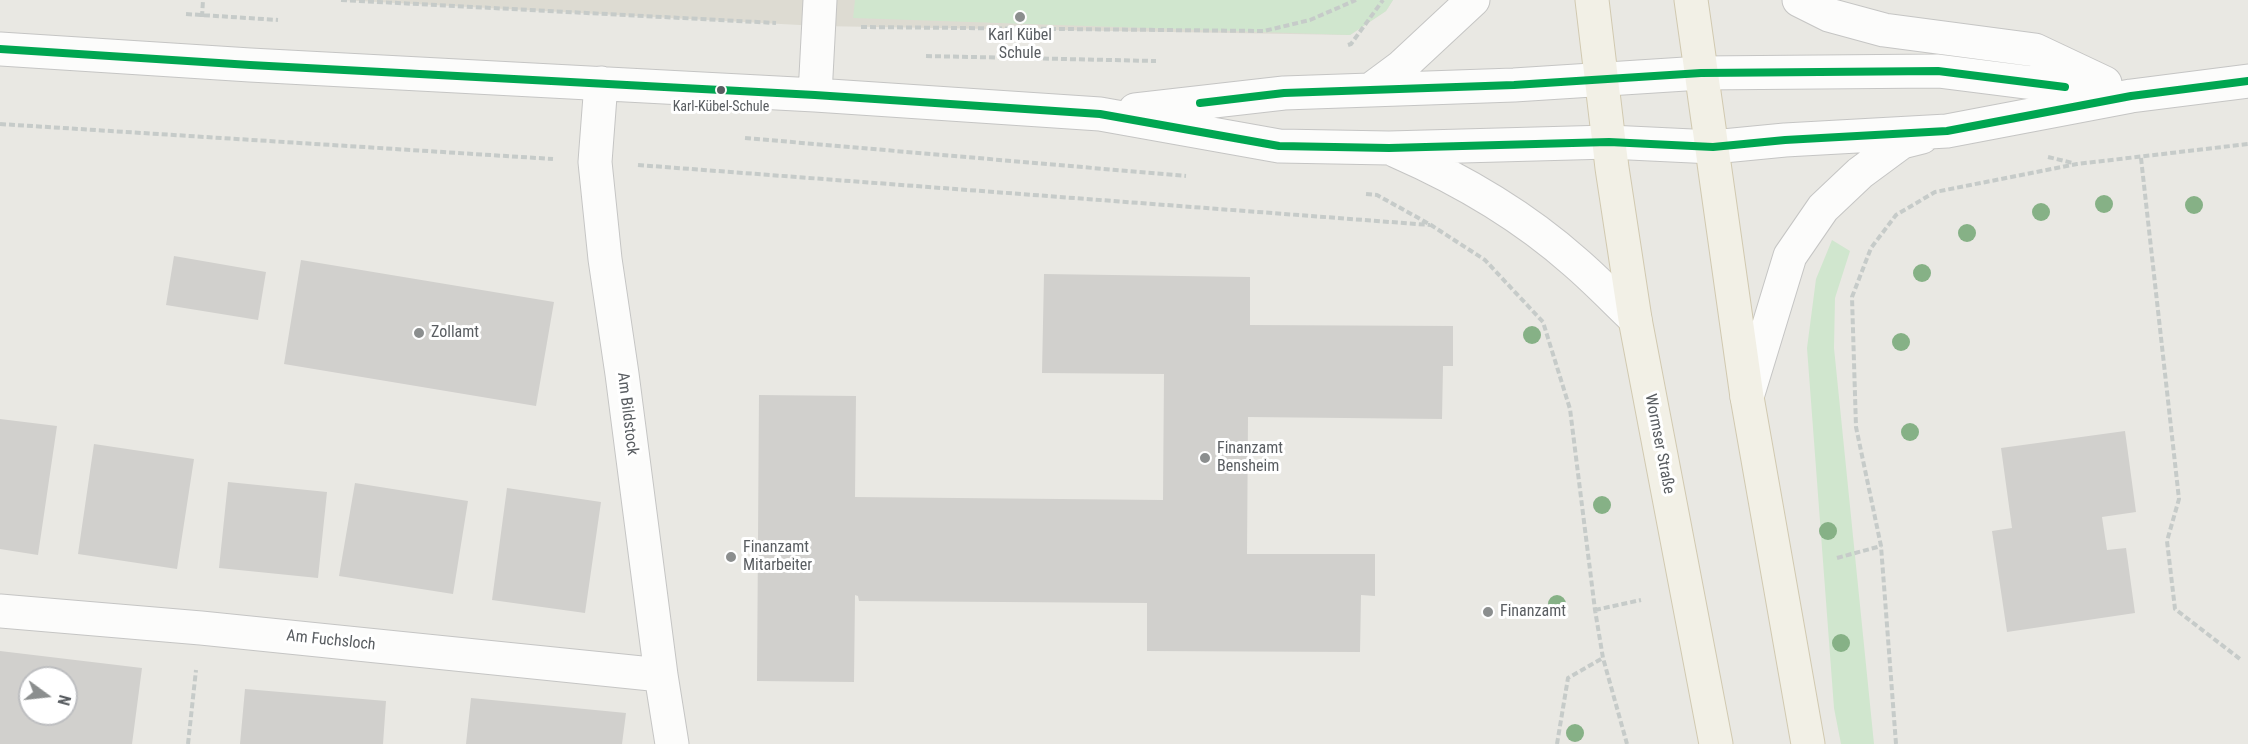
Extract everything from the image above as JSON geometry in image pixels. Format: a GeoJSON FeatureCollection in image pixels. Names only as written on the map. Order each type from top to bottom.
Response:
{"type":"FeatureCollection","features":[{"type":"Feature","properties":{"kind":"main road","name":"Wormser Straße"},"geometry":{"type":"LineString","coordinates":[[1592,0],[1609,142],[1635,319],[1716,744]]}},
{"type":"Feature","properties":{"kind":"main road"},"geometry":{"type":"LineString","coordinates":[[1691,0],[1747,397],[1808,744]]}},
{"type":"Feature","properties":{"kind":"street"},"geometry":{"type":"LineString","coordinates":[[814,95],[820,0]]}},
{"type":"Feature","properties":{"kind":"street"},"geometry":{"type":"LineString","coordinates":[[1370,90],[1401,67],[1473,0]]}},
{"type":"Feature","properties":{"kind":"street"},"geometry":{"type":"LineString","coordinates":[[1798,0],[1829,15],[1884,30],[2035,50],[2131,96]]}},
{"type":"Feature","properties":{"kind":"street"},"geometry":{"type":"LineString","coordinates":[[0,49],[250,65],[814,95],[1100,114],[1279,146],[1389,148],[1609,142],[1713,147],[1785,140],[1947,131]]}},
{"type":"Feature","properties":{"kind":"street"},"geometry":{"type":"LineString","coordinates":[[1100,114],[1284,93],[1514,85],[1701,73],[1938,71],[2131,96]]}},
{"type":"Feature","properties":{"kind":"street"},"geometry":{"type":"LineString","coordinates":[[1747,397],[1790,256],[1823,208],[1860,173],[1902,142],[1947,131],[2131,96],[2248,81]]}},
{"type":"Feature","properties":{"kind":"street","name":"Am Bildstock"},"geometry":{"type":"LineString","coordinates":[[601,83],[595,162],[605,259],[672,744]]}},
{"type":"Feature","properties":{"kind":"street"},"geometry":{"type":"LineString","coordinates":[[1389,148],[1458,181],[1510,212],[1574,261],[1635,319]]}},
{"type":"Feature","properties":{"kind":"street","name":"Am Fuchsloch"},"geometry":{"type":"LineString","coordinates":[[0,611],[201,628],[661,675]]}},
{"type":"Feature","properties":{"kind":"path"},"geometry":{"type":"LineString","coordinates":[[0,124],[595,162],[1431,225],[1485,260],[1543,322],[1570,409],[1594,610],[1602,658],[1627,744]]}},
{"type":"Feature","properties":{"kind":"path"},"geometry":{"type":"LineString","coordinates":[[1896,744],[1881,546],[1856,426],[1852,297],[1871,248],[1896,215],[1935,192],[2077,164],[2248,144]]}},
{"type":"Feature","properties":{"kind":"path"},"geometry":{"type":"LineString","coordinates":[[2141,158],[2179,500],[2167,541],[2175,609],[2240,659]]}},
{"type":"Feature","properties":{"kind":"path"},"geometry":{"type":"LineString","coordinates":[[1836,558],[1881,546]]}},
{"type":"Feature","properties":{"kind":"path"},"geometry":{"type":"LineString","coordinates":[[1594,610],[1641,600]]}},
{"type":"Feature","properties":{"kind":"path"},"geometry":{"type":"LineString","coordinates":[[188,744],[201,628]]}},
{"type":"Feature","properties":{"kind":"path"},"geometry":{"type":"LineString","coordinates":[[1557,744],[1568,678],[1602,658]]}},
{"type":"Feature","properties":{"kind":"shaded area","name":"Karl Kübel Schule"},"geometry":{"type":"Polygon","coordinates":[[[341,0],[1393,0],[1386,11],[1350,35],[818,26],[341,0]]]}},
{"type":"Feature","properties":{"kind":"green space","name":"Karl Kübel Schule"},"geometry":{"type":"Polygon","coordinates":[[[855,0],[1393,0],[1386,11],[1350,35],[853,18],[855,0]]]}},
{"type":"Feature","properties":{"kind":"green space"},"geometry":{"type":"Polygon","coordinates":[[[1832,240],[1850,251],[1835,298],[1834,348],[1874,744],[1841,744],[1834,708],[1807,348],[1816,279],[1832,240]]]}},
{"type":"Feature","properties":{"kind":"building"},"geometry":{"type":"Polygon","coordinates":[[[174,256],[266,272],[258,320],[166,305],[174,256]]]}},
{"type":"Feature","properties":{"kind":"building","name":"Zollamt"},"geometry":{"type":"Polygon","coordinates":[[[301,260],[554,302],[536,406],[284,364],[301,260]]]}},
{"type":"Feature","properties":{"kind":"building","name":"Finanzamt Bensheim"},"geometry":{"type":"Polygon","coordinates":[[[1044,274],[1250,277],[1250,325],[1453,326],[1453,366],[1443,366],[1442,419],[1248,417],[1247,554],[1375,554],[1375,596],[1361,595],[1360,652],[1147,651],[1147,603],[859,601],[858,596],[855,595],[854,682],[757,681],[759,395],[856,396],[855,497],[1163,500],[1164,374],[1042,373],[1044,274]]]}},
{"type":"Feature","properties":{"kind":"building"},"geometry":{"type":"Polygon","coordinates":[[[0,419],[57,426],[38,555],[0,549],[0,419]]]}},
{"type":"Feature","properties":{"kind":"building"},"geometry":{"type":"Polygon","coordinates":[[[2125,431],[2136,512],[2102,517],[2107,550],[2126,548],[2135,613],[2007,632],[1992,531],[2012,528],[2001,448],[2125,431]]]}},
{"type":"Feature","properties":{"kind":"building"},"geometry":{"type":"Polygon","coordinates":[[[94,444],[194,459],[177,569],[78,554],[94,444]]]}},
{"type":"Feature","properties":{"kind":"building"},"geometry":{"type":"Polygon","coordinates":[[[228,482],[327,492],[318,578],[219,568],[228,482]]]}},
{"type":"Feature","properties":{"kind":"building"},"geometry":{"type":"Polygon","coordinates":[[[355,483],[468,501],[453,594],[339,576],[355,483]]]}},
{"type":"Feature","properties":{"kind":"building"},"geometry":{"type":"Polygon","coordinates":[[[507,488],[601,502],[585,613],[492,600],[507,488]]]}},
{"type":"Feature","properties":{"kind":"building"},"geometry":{"type":"Polygon","coordinates":[[[0,651],[142,668],[132,744],[0,744],[0,651]]]}},
{"type":"Feature","properties":{"kind":"building"},"geometry":{"type":"Polygon","coordinates":[[[245,689],[386,701],[383,744],[240,744],[245,689]]]}},
{"type":"Feature","properties":{"kind":"building"},"geometry":{"type":"Polygon","coordinates":[[[471,698],[626,713],[622,744],[466,744],[471,698]]]}},
{"type":"Feature","properties":{"kind":"transit line"},"geometry":{"type":"LineString","coordinates":[[0,49],[250,65],[815,95],[1100,114],[1279,146],[1389,148],[1609,142],[1713,147],[1785,140],[1947,131],[2131,96],[2248,81]]}},
{"type":"Feature","properties":{"kind":"transit line"},"geometry":{"type":"LineString","coordinates":[[1200,103],[1284,93],[1514,85],[1701,73],[1938,71],[2065,87]]}},
{"type":"Feature","properties":{"kind":"place","name":"Karl Kübel Schule"},"geometry":{"type":"Point","coordinates":[1020,17]}},
{"type":"Feature","properties":{"kind":"place","name":"Karl-Kübel-Schule"},"geometry":{"type":"Point","coordinates":[721,90]}},
{"type":"Feature","properties":{"kind":"place","name":"Zollamt"},"geometry":{"type":"Point","coordinates":[419,333]}},
{"type":"Feature","properties":{"kind":"place","name":"Finanzamt Bensheim"},"geometry":{"type":"Point","coordinates":[1205,458]}},
{"type":"Feature","properties":{"kind":"place","name":"Finanzamt Mitarbeiter"},"geometry":{"type":"Point","coordinates":[731,557]}},
{"type":"Feature","properties":{"kind":"place","name":"Finanzamt"},"geometry":{"type":"Point","coordinates":[1488,612]}}]}
